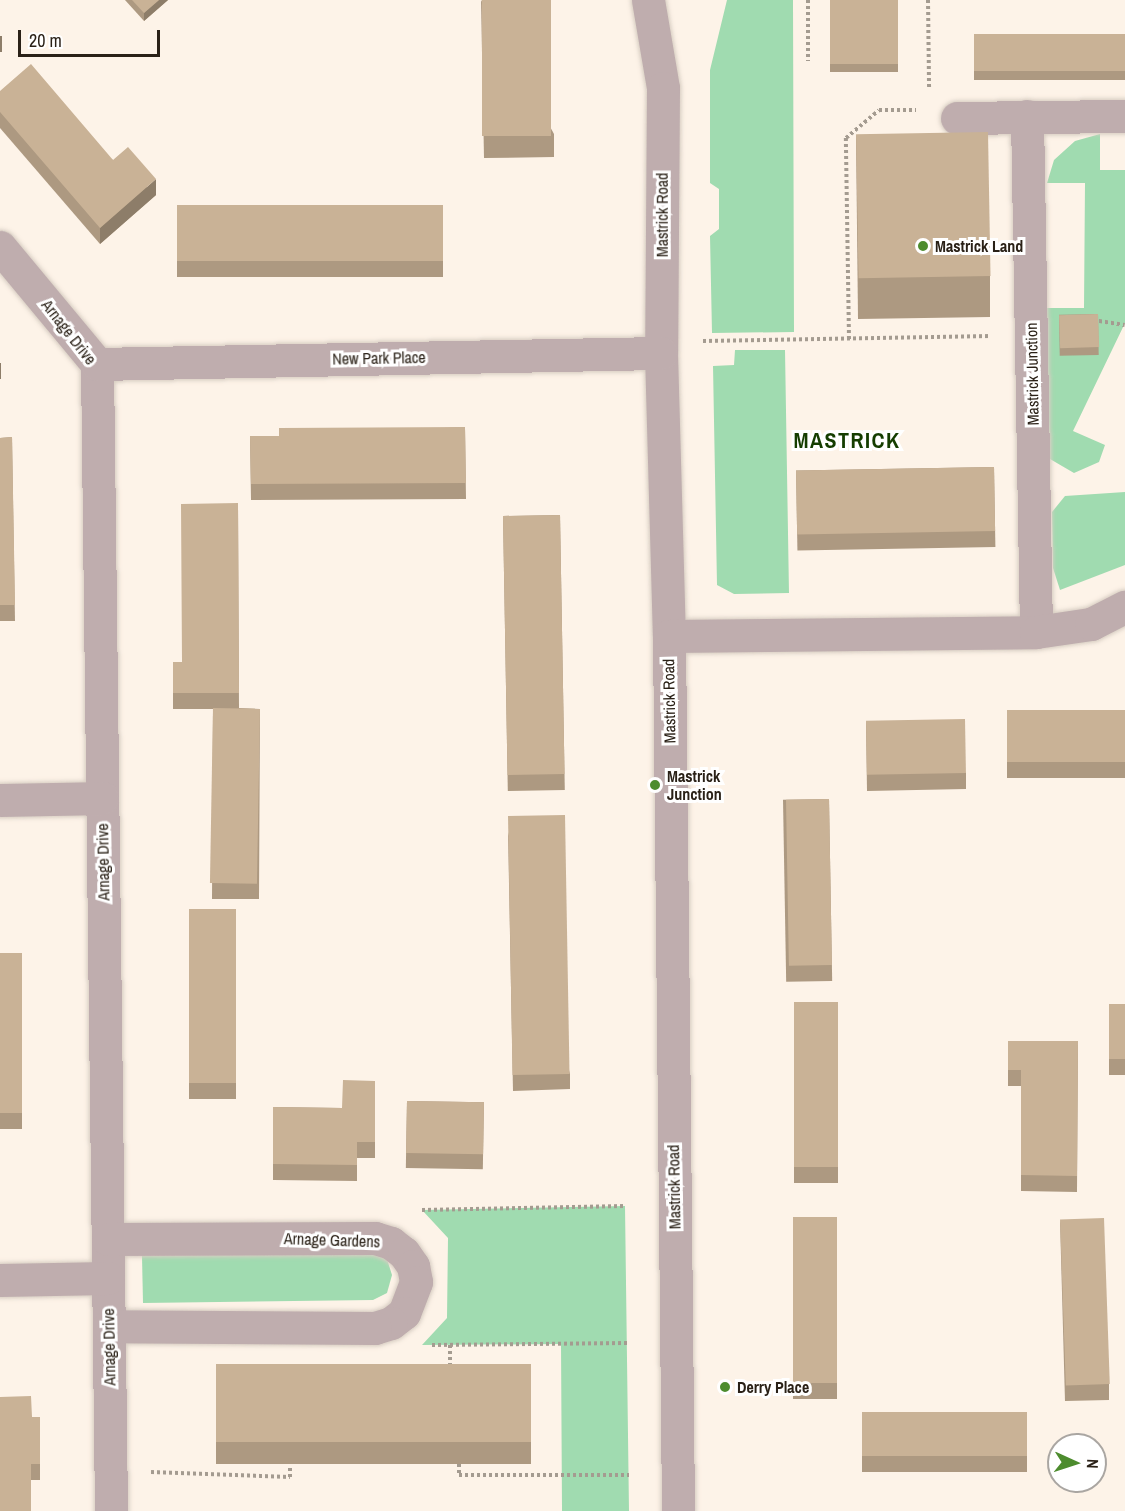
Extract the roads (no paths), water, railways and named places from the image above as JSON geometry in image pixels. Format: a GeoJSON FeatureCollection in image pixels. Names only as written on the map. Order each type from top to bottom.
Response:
{"type":"FeatureCollection","features":[{"type":"Feature","properties":{"kind":"street","name":"Mastrick Road"},"geometry":{"type":"LineString","coordinates":[[648,0],[663,88],[661,353],[669,636],[678,1511]]}},
{"type":"Feature","properties":{"kind":"street"},"geometry":{"type":"LineString","coordinates":[[943,114],[1125,116]]}},
{"type":"Feature","properties":{"kind":"street","name":"Mastrick Junction"},"geometry":{"type":"LineString","coordinates":[[1027,116],[1036,632]]}},
{"type":"Feature","properties":{"kind":"street","name":"Arnage Drive"},"geometry":{"type":"LineString","coordinates":[[0,247],[97,364],[111,1511]]}},
{"type":"Feature","properties":{"kind":"street","name":"New Park Place"},"geometry":{"type":"LineString","coordinates":[[97,364],[661,353]]}},
{"type":"Feature","properties":{"kind":"street"},"geometry":{"type":"LineString","coordinates":[[669,636],[1036,632],[1091,624],[1125,607]]}},
{"type":"Feature","properties":{"kind":"street"},"geometry":{"type":"LineString","coordinates":[[0,800],[102,798]]}},
{"type":"Feature","properties":{"kind":"street","name":"Arnage Gardens"},"geometry":{"type":"LineString","coordinates":[[108,1239],[375,1238],[391,1243],[404,1253],[413,1266],[416,1282],[404,1313],[391,1323],[375,1328],[109,1326]]}},
{"type":"Feature","properties":{"kind":"street"},"geometry":{"type":"LineString","coordinates":[[0,1280],[108,1278]]}},
{"type":"Feature","properties":{"kind":"place","name":"Mastrick Land"},"geometry":{"type":"Point","coordinates":[923,246]}},
{"type":"Feature","properties":{"kind":"place","name":"Mastrick Junction"},"geometry":{"type":"Point","coordinates":[655,785]}},
{"type":"Feature","properties":{"kind":"place","name":"Derry Place"},"geometry":{"type":"Point","coordinates":[725,1387]}},
{"type":"Feature","properties":{"kind":"district","name":"MASTRICK"},"geometry":{"type":"Point","coordinates":[847,441]}}]}
